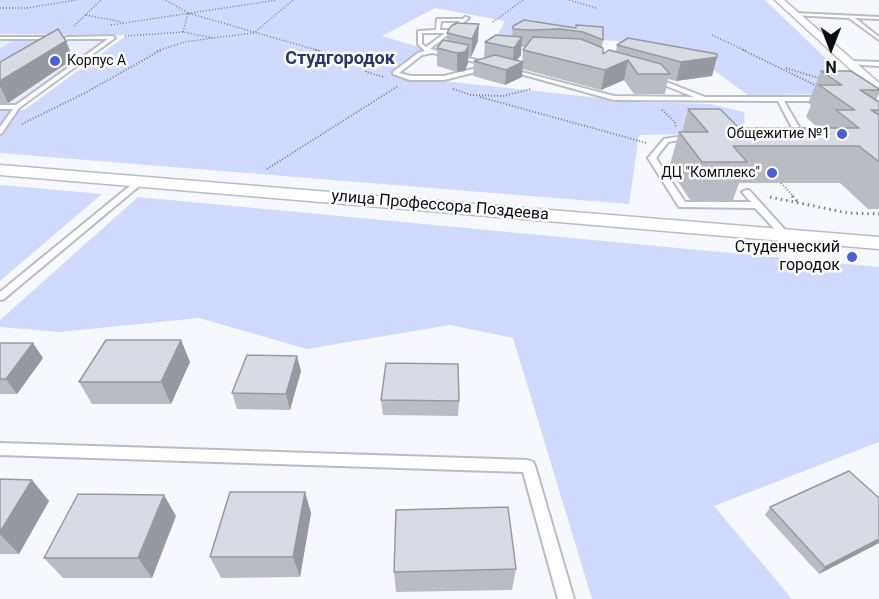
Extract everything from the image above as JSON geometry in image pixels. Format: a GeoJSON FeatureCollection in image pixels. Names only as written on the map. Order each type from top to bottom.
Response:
{"type":"FeatureCollection","features":[{"type":"Feature","properties":{"kind":"street"},"geometry":{"type":"LineString","coordinates":[[779,0],[879,88]]}},
{"type":"Feature","properties":{"kind":"street","name":"улица Профессора Поздеева"},"geometry":{"type":"LineString","coordinates":[[0,170],[879,243]]}},
{"type":"Feature","properties":{"kind":"lane"},"geometry":{"type":"LineString","coordinates":[[795,14],[879,18]]}},
{"type":"Feature","properties":{"kind":"lane"},"geometry":{"type":"LineString","coordinates":[[849,16],[879,39]]}},
{"type":"Feature","properties":{"kind":"lane"},"geometry":{"type":"LineString","coordinates":[[438,31],[439,20],[465,19],[448,31],[430,50],[420,54],[395,73],[410,78],[444,78],[471,73],[494,65],[430,50],[420,44],[420,32],[448,31]]}},
{"type":"Feature","properties":{"kind":"lane"},"geometry":{"type":"LineString","coordinates":[[0,38],[113,37]]}},
{"type":"Feature","properties":{"kind":"lane"},"geometry":{"type":"LineString","coordinates":[[0,132],[17,107],[113,37]]}},
{"type":"Feature","properties":{"kind":"lane"},"geometry":{"type":"LineString","coordinates":[[48,49],[67,38]]}},
{"type":"Feature","properties":{"kind":"lane"},"geometry":{"type":"LineString","coordinates":[[514,71],[521,61]]}},
{"type":"Feature","properties":{"kind":"lane"},"geometry":{"type":"LineString","coordinates":[[850,63],[879,64]]}},
{"type":"Feature","properties":{"kind":"lane"},"geometry":{"type":"LineString","coordinates":[[504,68],[614,98],[649,100],[833,99]]}},
{"type":"Feature","properties":{"kind":"lane"},"geometry":{"type":"LineString","coordinates":[[652,78],[673,84],[709,100]]}},
{"type":"Feature","properties":{"kind":"lane"},"geometry":{"type":"LineString","coordinates":[[781,100],[804,142]]}},
{"type":"Feature","properties":{"kind":"lane"},"geometry":{"type":"LineString","coordinates":[[0,107],[17,107]]}},
{"type":"Feature","properties":{"kind":"lane"},"geometry":{"type":"LineString","coordinates":[[698,137],[678,137],[666,140],[659,146],[652,158],[682,205],[758,205]]}},
{"type":"Feature","properties":{"kind":"lane"},"geometry":{"type":"LineString","coordinates":[[0,297],[140,182]]}},
{"type":"Feature","properties":{"kind":"lane"},"geometry":{"type":"LineString","coordinates":[[746,192],[785,235]]}},
{"type":"Feature","properties":{"kind":"lane"},"geometry":{"type":"LineString","coordinates":[[0,449],[528,466],[566,599]]}},
{"type":"Feature","properties":{"kind":"path"},"geometry":{"type":"LineString","coordinates":[[0,8],[27,8],[76,0]]}},
{"type":"Feature","properties":{"kind":"path"},"geometry":{"type":"LineString","coordinates":[[67,38],[76,35],[74,26],[101,0]]}},
{"type":"Feature","properties":{"kind":"path"},"geometry":{"type":"LineString","coordinates":[[166,0],[188,13],[254,33]]}},
{"type":"Feature","properties":{"kind":"path"},"geometry":{"type":"LineString","coordinates":[[104,27],[122,22],[274,0]]}},
{"type":"Feature","properties":{"kind":"path"},"geometry":{"type":"LineString","coordinates":[[21,124],[85,93],[158,51],[185,42],[254,33],[293,0]]}},
{"type":"Feature","properties":{"kind":"path"},"geometry":{"type":"LineString","coordinates":[[493,22],[523,0]]}},
{"type":"Feature","properties":{"kind":"path"},"geometry":{"type":"LineString","coordinates":[[569,0],[596,8]]}},
{"type":"Feature","properties":{"kind":"path"},"geometry":{"type":"LineString","coordinates":[[183,32],[188,13]]}},
{"type":"Feature","properties":{"kind":"path"},"geometry":{"type":"LineString","coordinates":[[86,15],[122,22]]}},
{"type":"Feature","properties":{"kind":"path"},"geometry":{"type":"LineString","coordinates":[[113,37],[183,32],[213,38]]}},
{"type":"Feature","properties":{"kind":"path"},"geometry":{"type":"LineString","coordinates":[[712,35],[818,86]]}},
{"type":"Feature","properties":{"kind":"path"},"geometry":{"type":"LineString","coordinates":[[773,65],[828,81]]}},
{"type":"Feature","properties":{"kind":"path"},"geometry":{"type":"LineString","coordinates":[[267,169],[398,86]]}},
{"type":"Feature","properties":{"kind":"path"},"geometry":{"type":"LineString","coordinates":[[471,94],[659,146]]}},
{"type":"Feature","properties":{"kind":"path"},"geometry":{"type":"LineString","coordinates":[[649,100],[675,122],[678,137]]}},
{"type":"Feature","properties":{"kind":"path"},"geometry":{"type":"LineString","coordinates":[[781,183],[798,202]]}},
{"type":"Feature","properties":{"kind":"path"},"geometry":{"type":"LineString","coordinates":[[746,192],[848,213],[879,214]]}},
{"type":"Feature","properties":{"kind":"shaded area"},"geometry":{"type":"Polygon","coordinates":[[[0,0],[765,0],[863,94],[748,95],[712,69],[648,54],[617,41],[586,39],[518,42],[497,36],[505,21],[435,8],[382,36],[429,50],[397,76],[636,102],[710,104],[744,112],[745,133],[639,135],[629,204],[0,153],[0,110],[24,110],[127,35],[0,34],[0,0]]]}},
{"type":"Feature","properties":{"kind":"shaded area"},"geometry":{"type":"Polygon","coordinates":[[[0,35],[122,35],[22,107],[0,108],[0,35]]]}},
{"type":"Feature","properties":{"kind":"shaded area"},"geometry":{"type":"Polygon","coordinates":[[[17,39],[55,39],[0,64],[0,48],[17,39]]]}},
{"type":"Feature","properties":{"kind":"shaded area"},"geometry":{"type":"Polygon","coordinates":[[[0,185],[102,194],[0,281],[0,185]]]}},
{"type":"Feature","properties":{"kind":"shaded area"},"geometry":{"type":"Polygon","coordinates":[[[138,197],[879,267],[879,442],[714,506],[792,599],[592,599],[513,338],[450,325],[307,349],[199,318],[60,332],[0,327],[0,320],[138,197]]]}},
{"type":"Feature","properties":{"kind":"building"},"geometry":{"type":"Polygon","coordinates":[[[524,20],[576,28],[576,25],[603,27],[603,40],[583,32],[560,29],[513,29],[513,26],[524,20]]]}},
{"type":"Feature","properties":{"kind":"building"},"geometry":{"type":"Polygon","coordinates":[[[457,23],[479,24],[472,39],[447,33],[451,26],[457,23]]]}},
{"type":"Feature","properties":{"kind":"building"},"geometry":{"type":"Polygon","coordinates":[[[58,29],[66,41],[0,81],[0,62],[58,29]]]}},
{"type":"Feature","properties":{"kind":"building"},"geometry":{"type":"Polygon","coordinates":[[[496,35],[522,37],[514,48],[485,42],[496,35]]]}},
{"type":"Feature","properties":{"kind":"building"},"geometry":{"type":"Polygon","coordinates":[[[533,37],[581,39],[603,48],[603,54],[609,50],[661,64],[670,74],[638,74],[628,60],[605,70],[523,50],[533,37]]]}},
{"type":"Feature","properties":{"kind":"building"},"geometry":{"type":"Polygon","coordinates":[[[628,38],[717,54],[717,57],[681,62],[617,45],[628,38]]]}},
{"type":"Feature","properties":{"kind":"building"},"geometry":{"type":"Polygon","coordinates":[[[443,40],[469,45],[465,52],[457,53],[437,48],[443,40]]]}},
{"type":"Feature","properties":{"kind":"building"},"geometry":{"type":"Polygon","coordinates":[[[495,55],[523,62],[506,70],[474,61],[495,55]]]}},
{"type":"Feature","properties":{"kind":"building"},"geometry":{"type":"Polygon","coordinates":[[[821,71],[851,71],[879,89],[860,90],[879,102],[879,110],[871,110],[879,115],[879,162],[859,146],[733,146],[747,162],[702,162],[679,132],[708,132],[688,109],[720,109],[739,128],[859,128],[836,110],[855,110],[819,85],[842,85],[821,71]]]}},
{"type":"Feature","properties":{"kind":"building"},"geometry":{"type":"Polygon","coordinates":[[[106,340],[181,340],[161,382],[79,382],[106,340]]]}},
{"type":"Feature","properties":{"kind":"building"},"geometry":{"type":"Polygon","coordinates":[[[0,343],[33,343],[6,379],[0,379],[0,343]]]}},
{"type":"Feature","properties":{"kind":"building"},"geometry":{"type":"Polygon","coordinates":[[[247,355],[297,356],[286,394],[232,393],[247,355]]]}},
{"type":"Feature","properties":{"kind":"building"},"geometry":{"type":"Polygon","coordinates":[[[386,363],[458,364],[459,401],[381,400],[386,363]]]}},
{"type":"Feature","properties":{"kind":"building"},"geometry":{"type":"Polygon","coordinates":[[[849,471],[879,498],[879,539],[825,567],[770,507],[849,471]]]}},
{"type":"Feature","properties":{"kind":"building"},"geometry":{"type":"Polygon","coordinates":[[[0,479],[32,480],[0,532],[0,479]]]}},
{"type":"Feature","properties":{"kind":"building"},"geometry":{"type":"Polygon","coordinates":[[[230,492],[305,492],[293,557],[210,557],[230,492]]]}},
{"type":"Feature","properties":{"kind":"building"},"geometry":{"type":"Polygon","coordinates":[[[78,494],[164,495],[138,558],[44,558],[78,494]]]}},
{"type":"Feature","properties":{"kind":"building"},"geometry":{"type":"Polygon","coordinates":[[[508,507],[516,569],[394,572],[396,510],[508,507]]]}},
{"type":"Feature","properties":{"kind":"place","name":"Корпус А"},"geometry":{"type":"Point","coordinates":[55,61]}},
{"type":"Feature","properties":{"kind":"place","name":"Общежитие №1"},"geometry":{"type":"Point","coordinates":[842,134]}},
{"type":"Feature","properties":{"kind":"place","name":"ДЦ \"Комплекс\""},"geometry":{"type":"Point","coordinates":[772,173]}},
{"type":"Feature","properties":{"kind":"place","name":"Студенческий городок"},"geometry":{"type":"Point","coordinates":[852,257]}},
{"type":"Feature","properties":{"kind":"district","name":"Студгородок"},"geometry":{"type":"Point","coordinates":[340,59]}}]}
